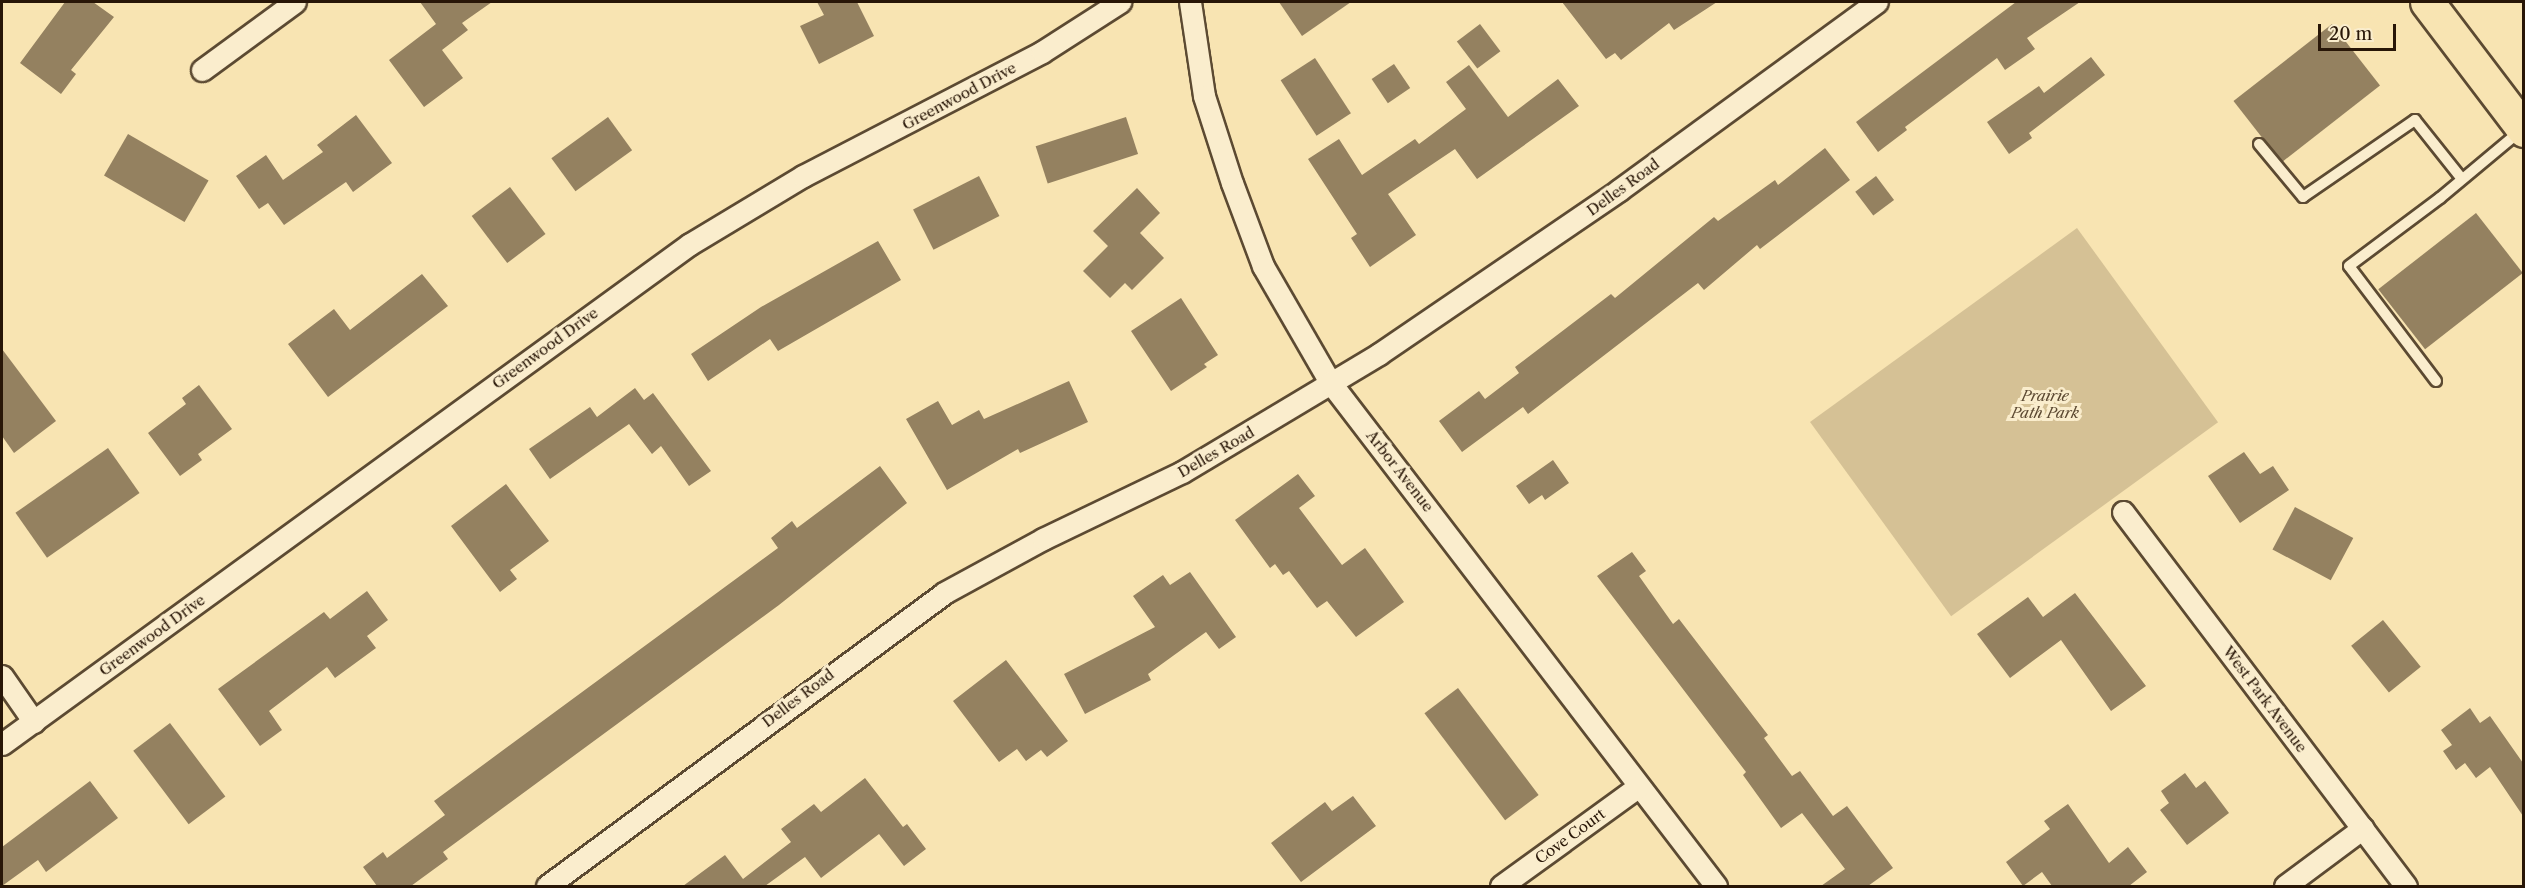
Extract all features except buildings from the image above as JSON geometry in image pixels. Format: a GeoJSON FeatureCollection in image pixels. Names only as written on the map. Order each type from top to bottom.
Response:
{"type":"FeatureCollection","features":[{"type":"Feature","properties":{"kind":"main road"},"geometry":{"type":"LineString","coordinates":[[2427,2],[2523,129]]}},
{"type":"Feature","properties":{"kind":"street"},"geometry":{"type":"LineString","coordinates":[[202,70],[295,2]]}},
{"type":"Feature","properties":{"kind":"street","name":"Greenwood Drive"},"geometry":{"type":"LineString","coordinates":[[2,744],[690,244],[803,176],[1042,52],[1120,2]]}},
{"type":"Feature","properties":{"kind":"street","name":"Arbor Avenue"},"geometry":{"type":"LineString","coordinates":[[1190,2],[1204,96],[1232,183],[1263,266],[1330,382],[1716,886]]}},
{"type":"Feature","properties":{"kind":"street","name":"Delles Road"},"geometry":{"type":"LineString","coordinates":[[547,886],[945,593],[1033,544],[1182,472],[1330,382],[1500,273],[1876,2]]}},
{"type":"Feature","properties":{"kind":"street","name":"West Park Avenue"},"geometry":{"type":"LineString","coordinates":[[2123,512],[2406,886]]}},
{"type":"Feature","properties":{"kind":"street"},"geometry":{"type":"LineString","coordinates":[[2,676],[34,722]]}},
{"type":"Feature","properties":{"kind":"street","name":"Cove Court"},"geometry":{"type":"LineString","coordinates":[[1501,886],[1639,786]]}},
{"type":"Feature","properties":{"kind":"street"},"geometry":{"type":"LineString","coordinates":[[2285,886],[2363,828]]}},
{"type":"Feature","properties":{"kind":"lane"},"geometry":{"type":"LineString","coordinates":[[2259,144],[2303,197],[2415,120],[2462,179]]}},
{"type":"Feature","properties":{"kind":"lane"},"geometry":{"type":"LineString","coordinates":[[2436,381],[2349,266],[2523,129]]}},
{"type":"Feature","properties":{"kind":"green space","name":"Prairie Path Park"},"geometry":{"type":"Polygon","coordinates":[[[2077,228],[2218,422],[1951,616],[1810,422],[2077,228]]]}}]}
